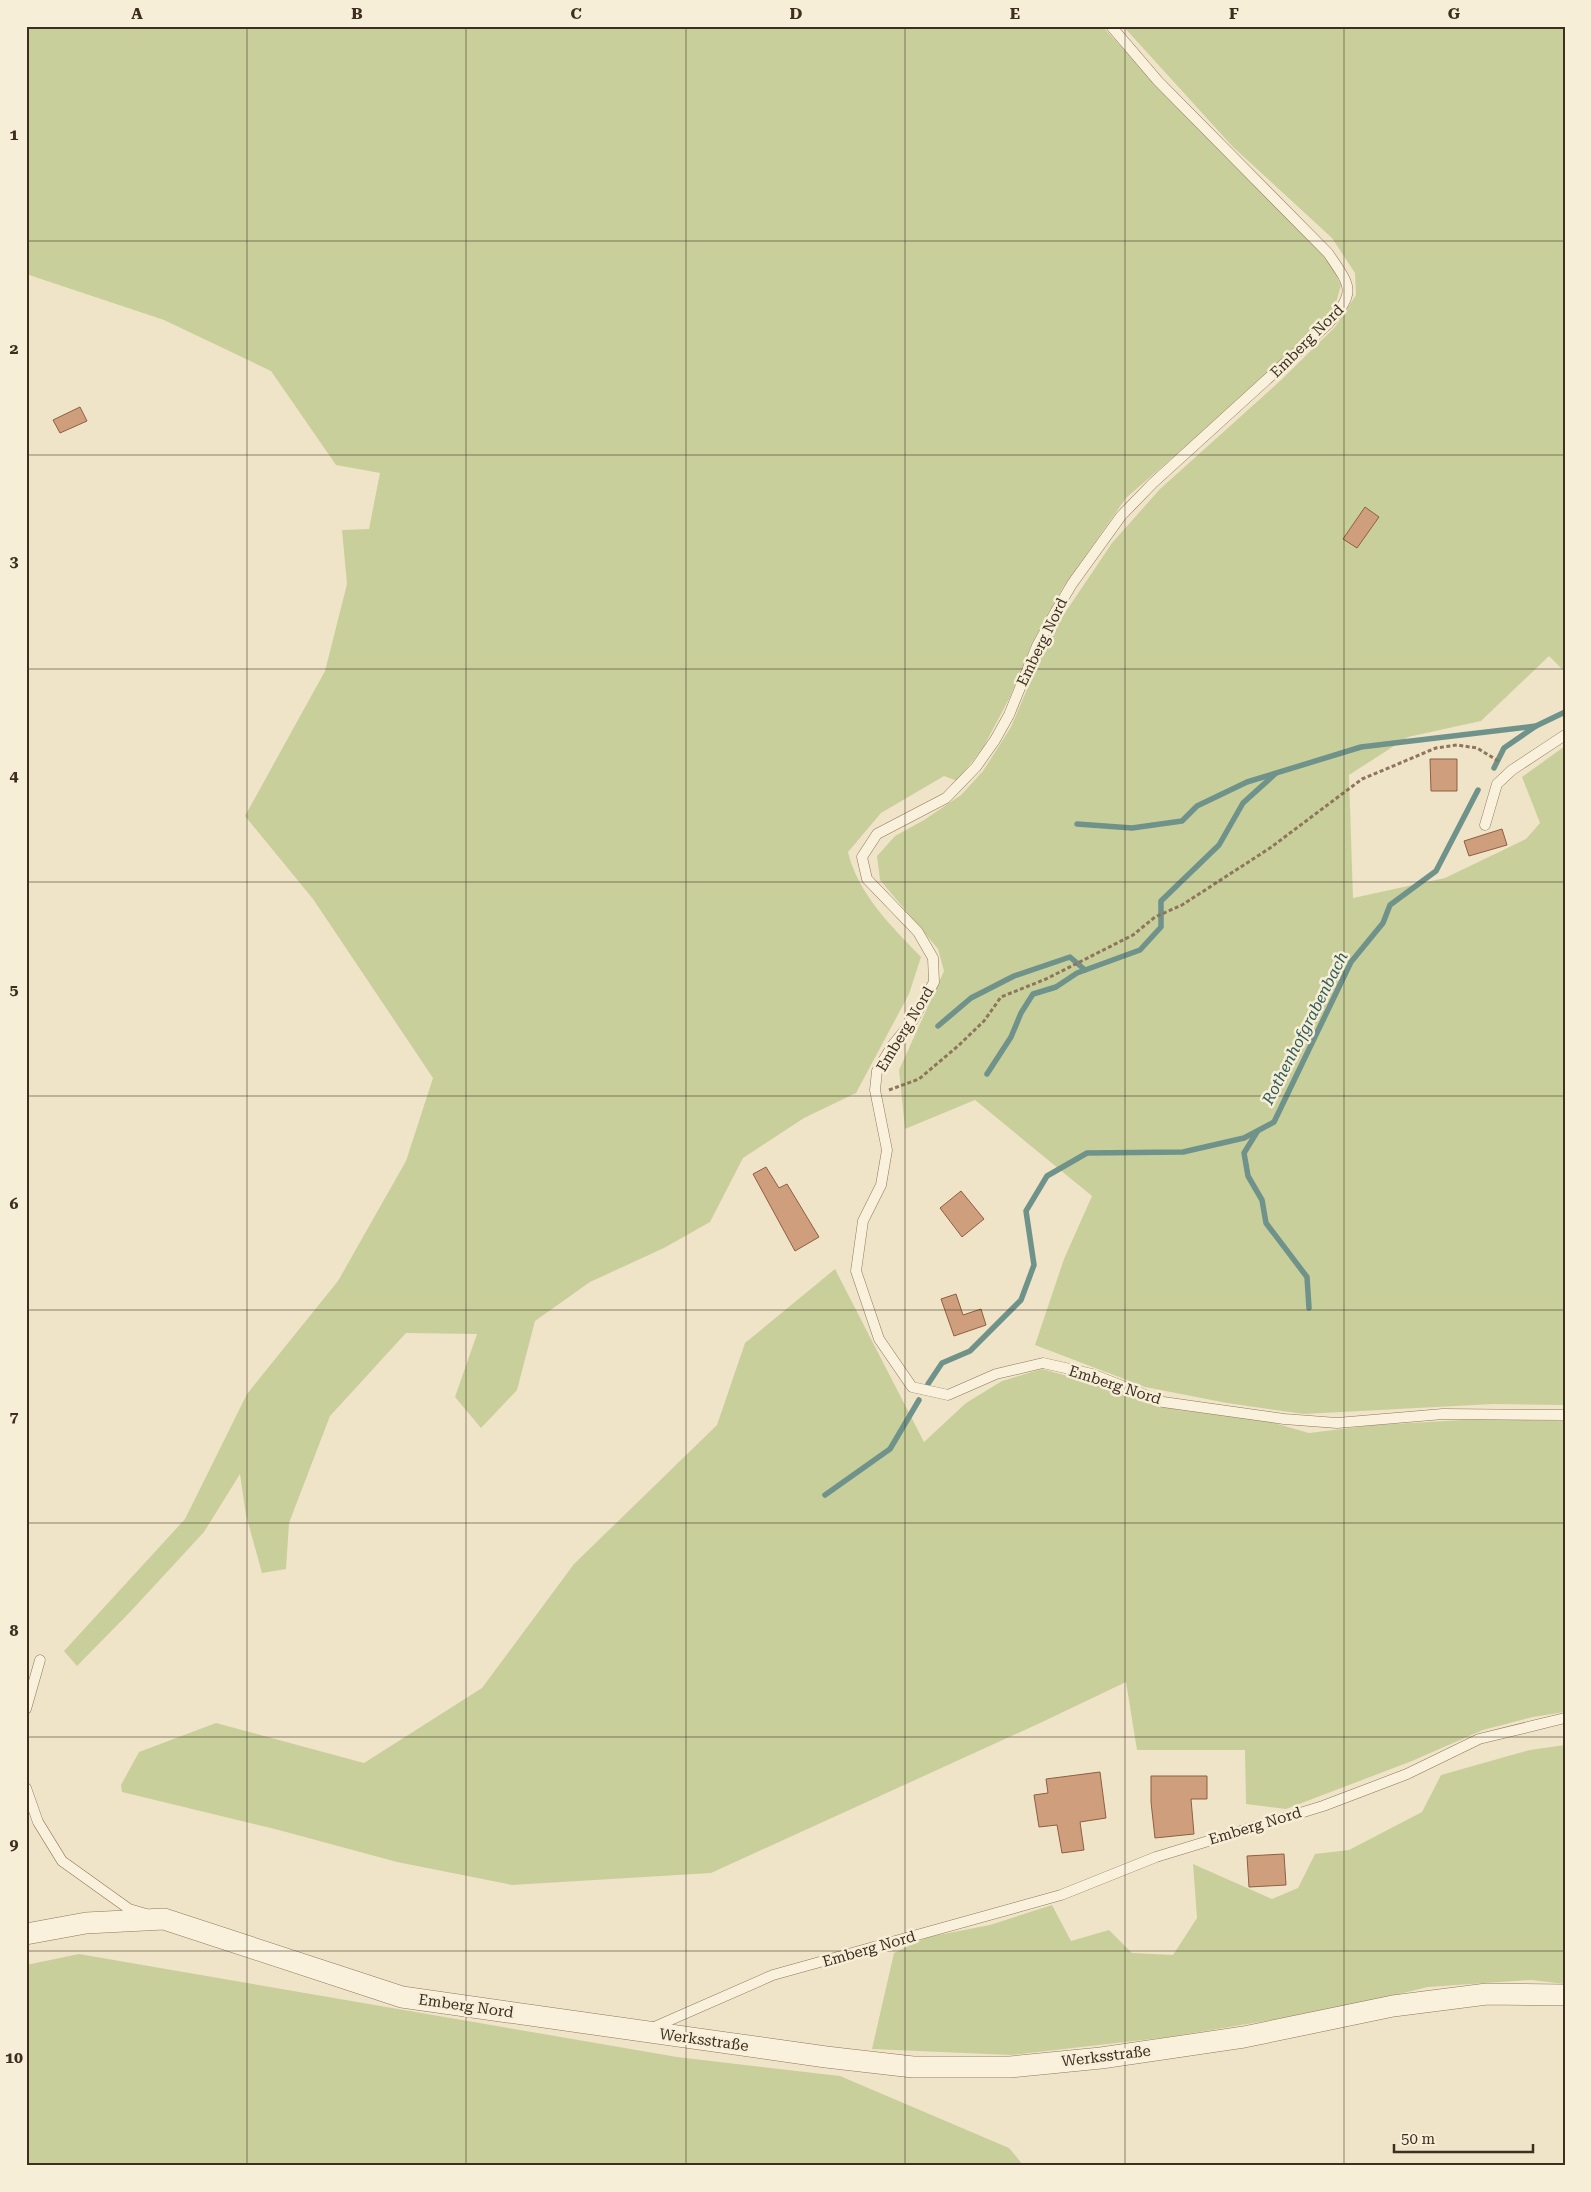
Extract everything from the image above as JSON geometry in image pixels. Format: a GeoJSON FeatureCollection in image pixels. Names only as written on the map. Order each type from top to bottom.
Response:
{"type":"FeatureCollection","features":[{"type":"Feature","properties":{"kind":"street","name":"Emberg Nord"},"geometry":{"type":"LineString","coordinates":[[164,1919],[402,1997],[646,2031]]}},
{"type":"Feature","properties":{"kind":"street"},"geometry":{"type":"LineString","coordinates":[[26,1934],[86,1923],[164,1919]]}},
{"type":"Feature","properties":{"kind":"street","name":"Werksstraße"},"geometry":{"type":"LineString","coordinates":[[646,2031],[826,2057],[913,2067],[1010,2067],[1101,2058],[1244,2037],[1393,2006],[1487,1994],[1565,1995]]}},
{"type":"Feature","properties":{"kind":"lane","name":"Emberg Nord"},"geometry":{"type":"LineString","coordinates":[[1111,26],[1158,81],[1328,253],[1346,279],[1348,289],[1347,300],[1328,324],[1153,483],[1121,516],[1072,584],[1056,611],[1037,646],[1009,715],[995,740],[976,767],[946,798],[877,834],[862,857],[867,879],[918,932],[933,958],[934,982],[913,1020],[892,1046],[878,1071],[875,1090],[887,1150],[881,1185],[863,1221],[856,1271],[879,1339],[912,1387],[948,1395],[996,1374],[1043,1364],[1092,1374],[1163,1402],[1284,1419],[1337,1423],[1443,1414],[1565,1415]]}},
{"type":"Feature","properties":{"kind":"lane"},"geometry":{"type":"LineString","coordinates":[[1485,826],[1497,784],[1512,770],[1565,735]]}},
{"type":"Feature","properties":{"kind":"lane"},"geometry":{"type":"LineString","coordinates":[[26,1709],[40,1660]]}},
{"type":"Feature","properties":{"kind":"lane","name":"Emberg Nord"},"geometry":{"type":"LineString","coordinates":[[646,2031],[773,1975],[1061,1895],[1156,1857],[1323,1806],[1407,1774],[1479,1739],[1565,1718]]}},
{"type":"Feature","properties":{"kind":"lane"},"geometry":{"type":"LineString","coordinates":[[26,1788],[38,1822],[62,1861],[130,1908],[164,1919]]}},
{"type":"Feature","properties":{"kind":"path"},"geometry":{"type":"LineString","coordinates":[[877,1098],[883,1092],[919,1079],[984,1021],[1001,997],[1046,979],[1133,935],[1155,917],[1182,905],[1270,848],[1362,779],[1436,748],[1457,745],[1477,748],[1501,762]]}},
{"type":"Feature","properties":{"kind":"green space"},"geometry":{"type":"Polygon","coordinates":[[[26,26],[1102,26],[1211,142],[1328,260],[1341,285],[1335,306],[1303,344],[1126,498],[1062,589],[1031,646],[1010,697],[984,746],[957,781],[944,776],[881,813],[848,852],[860,882],[877,909],[921,957],[909,994],[856,1093],[804,1118],[743,1158],[710,1222],[664,1248],[590,1282],[535,1321],[517,1390],[481,1428],[455,1397],[477,1334],[406,1333],[330,1416],[289,1523],[286,1569],[262,1573],[246,1515],[240,1474],[204,1532],[77,1666],[64,1651],[185,1519],[247,1394],[338,1281],[406,1161],[433,1078],[313,899],[245,816],[325,671],[347,584],[342,530],[369,529],[380,473],[336,465],[271,371],[164,320],[26,274],[26,26]]]}},
{"type":"Feature","properties":{"kind":"green space"},"geometry":{"type":"Polygon","coordinates":[[[1123,26],[1565,26],[1565,672],[1549,656],[1481,721],[1408,737],[1349,775],[1353,898],[1445,878],[1526,839],[1540,823],[1522,777],[1565,746],[1565,1405],[1493,1404],[1304,1414],[1227,1403],[1145,1387],[1035,1345],[1064,1259],[1092,1196],[975,1100],[905,1129],[899,1070],[944,971],[938,949],[880,880],[877,856],[895,836],[924,820],[961,795],[983,771],[1011,727],[1050,635],[1112,543],[1160,489],[1280,381],[1335,327],[1356,295],[1355,273],[1332,238],[1233,147],[1123,26]]]}},
{"type":"Feature","properties":{"kind":"green space"},"geometry":{"type":"Polygon","coordinates":[[[835,1269],[924,1442],[966,1403],[1002,1381],[1042,1369],[1112,1388],[1179,1410],[1260,1419],[1309,1433],[1374,1425],[1481,1419],[1565,1421],[1565,1712],[1533,1717],[1483,1730],[1412,1761],[1286,1809],[1246,1804],[1245,1750],[1137,1750],[1126,1682],[711,1873],[512,1885],[397,1862],[275,1829],[122,1792],[121,1785],[139,1752],[216,1723],[364,1763],[482,1688],[574,1564],[717,1425],[745,1343],[835,1269]]]}},
{"type":"Feature","properties":{"kind":"green space"},"geometry":{"type":"Polygon","coordinates":[[[1565,1745],[1565,1984],[1531,1980],[1428,1987],[1333,2010],[1169,2037],[1011,2055],[872,2049],[894,1953],[928,1937],[990,1925],[1052,1905],[1071,1941],[1109,1930],[1132,1953],[1173,1955],[1197,1918],[1193,1864],[1272,1899],[1298,1888],[1315,1854],[1349,1850],[1422,1812],[1441,1775],[1530,1750],[1565,1745]]]}},
{"type":"Feature","properties":{"kind":"green space"},"geometry":{"type":"Polygon","coordinates":[[[79,1954],[677,2057],[840,2076],[1009,2148],[1024,2166],[26,2166],[26,1965],[79,1954]]]}},
{"type":"Feature","properties":{"kind":"building"},"geometry":{"type":"Polygon","coordinates":[[[80,407],[87,421],[60,433],[53,420],[80,407]]]}},
{"type":"Feature","properties":{"kind":"building"},"geometry":{"type":"Polygon","coordinates":[[[1365,507],[1379,517],[1357,548],[1343,539],[1365,507]]]}},
{"type":"Feature","properties":{"kind":"building"},"geometry":{"type":"Polygon","coordinates":[[[1430,759],[1457,759],[1457,791],[1431,791],[1430,759]]]}},
{"type":"Feature","properties":{"kind":"building"},"geometry":{"type":"Polygon","coordinates":[[[1502,829],[1507,845],[1469,856],[1464,841],[1502,829]]]}},
{"type":"Feature","properties":{"kind":"building"},"geometry":{"type":"Polygon","coordinates":[[[766,1167],[779,1188],[787,1184],[819,1237],[795,1251],[753,1174],[766,1167]]]}},
{"type":"Feature","properties":{"kind":"building"},"geometry":{"type":"Polygon","coordinates":[[[961,1191],[984,1219],[962,1237],[940,1208],[961,1191]]]}},
{"type":"Feature","properties":{"kind":"building"},"geometry":{"type":"Polygon","coordinates":[[[956,1294],[963,1315],[981,1309],[986,1325],[954,1336],[941,1299],[956,1294]]]}},
{"type":"Feature","properties":{"kind":"building"},"geometry":{"type":"Polygon","coordinates":[[[1100,1772],[1106,1818],[1080,1822],[1084,1850],[1062,1853],[1057,1825],[1039,1827],[1034,1795],[1048,1793],[1046,1779],[1100,1772]]]}},
{"type":"Feature","properties":{"kind":"building"},"geometry":{"type":"Polygon","coordinates":[[[1151,1776],[1207,1776],[1207,1799],[1191,1799],[1194,1834],[1155,1838],[1151,1802],[1151,1776]]]}},
{"type":"Feature","properties":{"kind":"building"},"geometry":{"type":"Polygon","coordinates":[[[1284,1854],[1286,1885],[1249,1887],[1247,1856],[1284,1854]]]}},
{"type":"Feature","properties":{"kind":"waterway","name":"Rothenhofgrabenbach"},"geometry":{"type":"LineString","coordinates":[[1494,768],[1504,748],[1536,726],[1565,712]]}},
{"type":"Feature","properties":{"kind":"waterway"},"geometry":{"type":"LineString","coordinates":[[1077,824],[1132,828],[1182,821],[1197,806],[1247,782],[1361,747],[1536,726]]}},
{"type":"Feature","properties":{"kind":"waterway"},"geometry":{"type":"LineString","coordinates":[[987,1074],[1011,1037],[1021,1013],[1033,994],[1056,987],[1077,973],[1140,950],[1161,927],[1161,901],[1219,845],[1243,803],[1275,774]]}},
{"type":"Feature","properties":{"kind":"waterway","name":"Rothenhofgrabenbach"},"geometry":{"type":"LineString","coordinates":[[928,1384],[942,1363],[970,1351],[1021,1300],[1034,1265],[1026,1211],[1047,1176],[1087,1153],[1183,1152],[1244,1138],[1274,1122],[1351,962],[1383,923],[1390,905],[1436,871],[1478,790]]}},
{"type":"Feature","properties":{"kind":"waterway"},"geometry":{"type":"LineString","coordinates":[[938,1026],[971,998],[1014,976],[1070,957],[1085,970]]}},
{"type":"Feature","properties":{"kind":"waterway"},"geometry":{"type":"LineString","coordinates":[[1257,1132],[1244,1153],[1248,1176],[1262,1200],[1266,1223],[1307,1277],[1309,1308]]}},
{"type":"Feature","properties":{"kind":"waterway","name":"Rothenhofgrabenbach"},"geometry":{"type":"LineString","coordinates":[[825,1495],[890,1449],[919,1400]]}}]}
